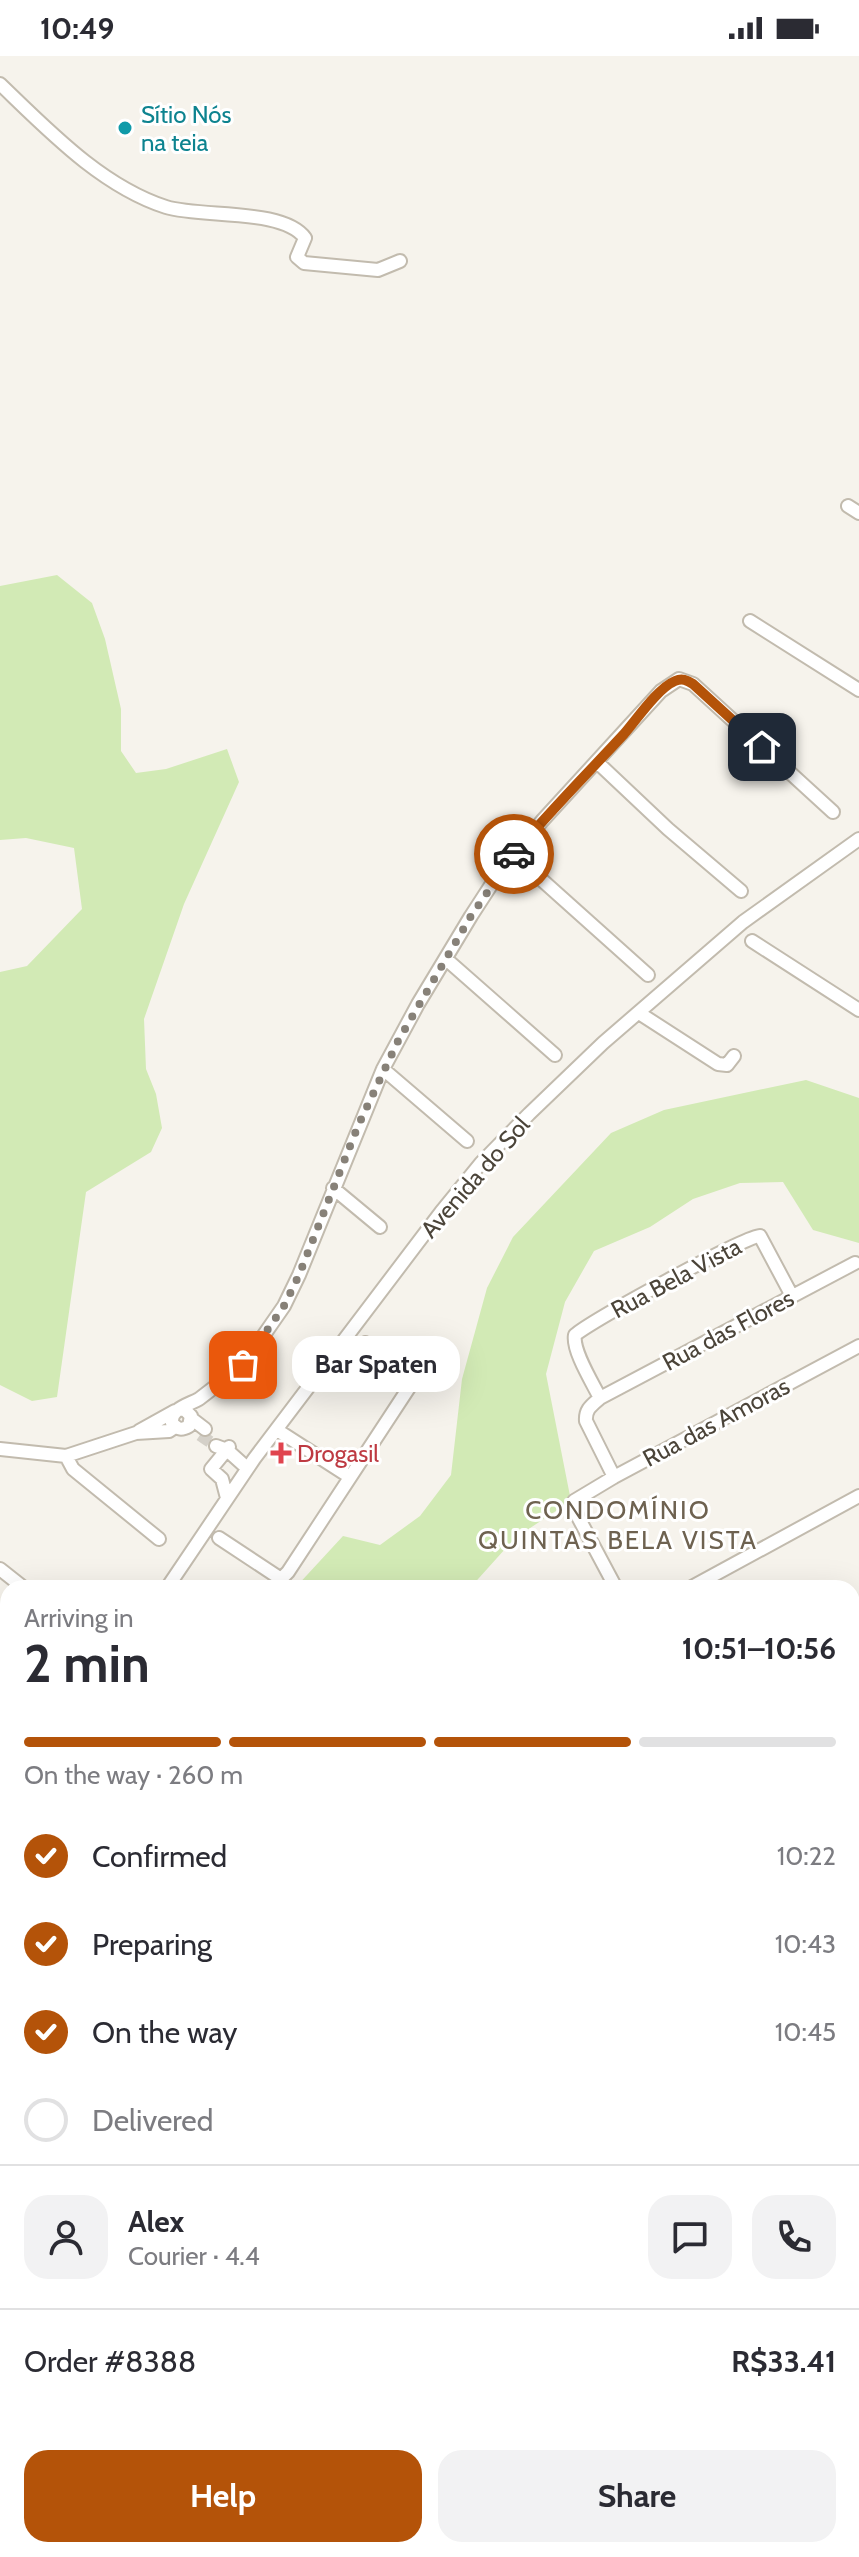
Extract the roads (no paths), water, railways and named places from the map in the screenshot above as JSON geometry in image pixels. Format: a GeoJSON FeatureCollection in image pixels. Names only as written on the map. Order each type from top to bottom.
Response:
{"type":"FeatureCollection","features":[{"type":"Feature","properties":{"kind":"street"},"geometry":{"type":"LineString","coordinates":[[0,84],[96,169],[143,197],[186,212],[260,217],[296,230],[305,238],[297,257],[304,263],[378,270],[400,261]]}},
{"type":"Feature","properties":{"kind":"street"},"geometry":{"type":"LineString","coordinates":[[750,621],[859,690]]}},
{"type":"Feature","properties":{"kind":"street"},"geometry":{"type":"LineString","coordinates":[[0,1449],[66,1456],[136,1433],[199,1399],[243,1365],[284,1306],[299,1275],[383,1069],[418,1004],[487,891],[542,821],[661,691],[679,679],[693,684],[833,812]]}},
{"type":"Feature","properties":{"kind":"street"},"geometry":{"type":"LineString","coordinates":[[598,763],[668,829],[741,891]]}},
{"type":"Feature","properties":{"kind":"street","name":"Avenida do Sol"},"geometry":{"type":"LineString","coordinates":[[172,1580],[251,1463],[481,1163],[545,1098],[743,922],[859,839]]}},
{"type":"Feature","properties":{"kind":"street"},"geometry":{"type":"LineString","coordinates":[[514,855],[648,975]]}},
{"type":"Feature","properties":{"kind":"street"},"geometry":{"type":"LineString","coordinates":[[752,941],[859,1010]]}},
{"type":"Feature","properties":{"kind":"street"},"geometry":{"type":"LineString","coordinates":[[446,959],[555,1055]]}},
{"type":"Feature","properties":{"kind":"street"},"geometry":{"type":"LineString","coordinates":[[639,1013],[718,1064],[727,1065],[734,1056]]}},
{"type":"Feature","properties":{"kind":"street"},"geometry":{"type":"LineString","coordinates":[[383,1069],[467,1141]]}},
{"type":"Feature","properties":{"kind":"street"},"geometry":{"type":"LineString","coordinates":[[333,1188],[380,1227]]}},
{"type":"Feature","properties":{"kind":"street","name":"Rua Bela Vista"},"geometry":{"type":"LineString","coordinates":[[600,1398],[576,1349],[575,1335],[717,1254],[756,1236],[763,1240],[792,1296]]}},
{"type":"Feature","properties":{"kind":"street","name":"Rua das Flores"},"geometry":{"type":"LineString","coordinates":[[600,1398],[855,1263]]}},
{"type":"Feature","properties":{"kind":"street"},"geometry":{"type":"LineString","coordinates":[[219,1538],[282,1578],[413,1379],[405,1368],[365,1343]]}},
{"type":"Feature","properties":{"kind":"street","name":"Rua das Amoras"},"geometry":{"type":"LineString","coordinates":[[612,1580],[574,1509],[574,1501],[859,1346]]}},
{"type":"Feature","properties":{"kind":"street"},"geometry":{"type":"LineString","coordinates":[[203,1432],[191,1421],[184,1409],[177,1410],[171,1419],[175,1427],[181,1429],[191,1421],[232,1375]]}},
{"type":"Feature","properties":{"kind":"street"},"geometry":{"type":"LineString","coordinates":[[600,1398],[587,1410],[586,1421],[614,1477]]}},
{"type":"Feature","properties":{"kind":"street"},"geometry":{"type":"LineString","coordinates":[[136,1433],[169,1431],[175,1427]]}},
{"type":"Feature","properties":{"kind":"street"},"geometry":{"type":"LineString","coordinates":[[277,1430],[350,1477]]}},
{"type":"Feature","properties":{"kind":"street"},"geometry":{"type":"LineString","coordinates":[[212,1468],[223,1446],[251,1463]]}},
{"type":"Feature","properties":{"kind":"street"},"geometry":{"type":"LineString","coordinates":[[66,1456],[73,1469],[159,1539]]}},
{"type":"Feature","properties":{"kind":"street"},"geometry":{"type":"LineString","coordinates":[[212,1468],[236,1484]]}},
{"type":"Feature","properties":{"kind":"street"},"geometry":{"type":"LineString","coordinates":[[212,1468],[222,1479],[227,1498]]}},
{"type":"Feature","properties":{"kind":"street"},"geometry":{"type":"LineString","coordinates":[[705,1580],[859,1496]]}},
{"type":"Feature","properties":{"kind":"tunnel"},"geometry":{"type":"LineString","coordinates":[[200,1435],[216,1446]]}},
{"type":"Feature","properties":{"kind":"place","name":"Sítio Nós na teia"},"geometry":{"type":"Point","coordinates":[125,128]}},
{"type":"Feature","properties":{"kind":"place","name":"Bar Spaten"},"geometry":{"type":"Point","coordinates":[243,1365]}},
{"type":"Feature","properties":{"kind":"place","name":"Drogasil"},"geometry":{"type":"Point","coordinates":[281,1453]}},
{"type":"Feature","properties":{"kind":"district","name":"CONDOMÍNIO QUINTAS BELA VISTA"},"geometry":{"type":"Point","coordinates":[618,1525]}}]}
